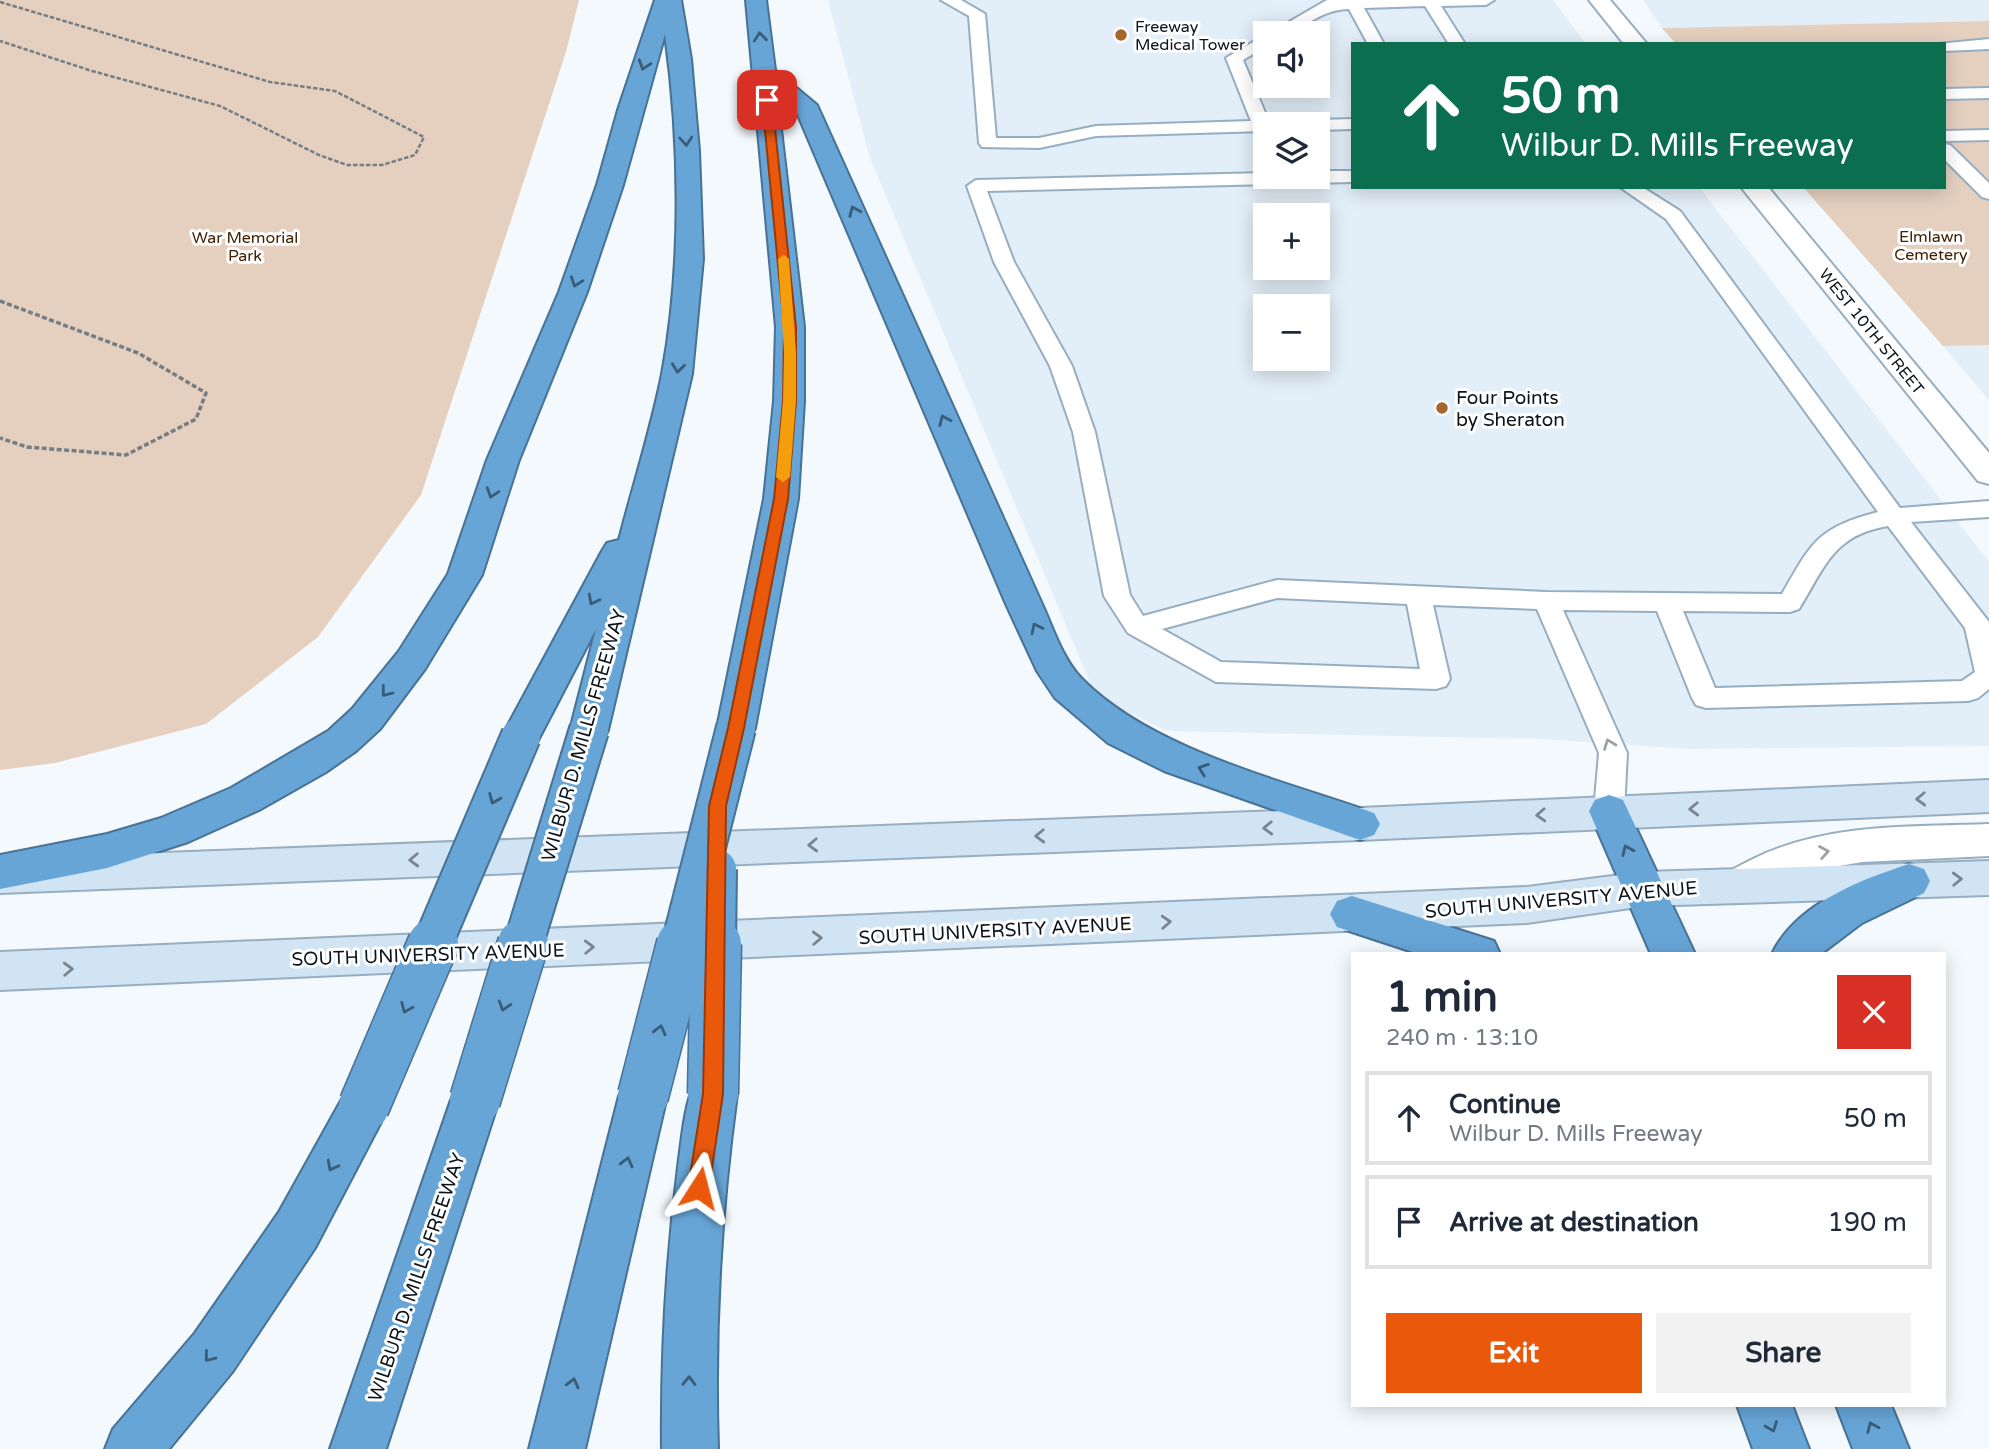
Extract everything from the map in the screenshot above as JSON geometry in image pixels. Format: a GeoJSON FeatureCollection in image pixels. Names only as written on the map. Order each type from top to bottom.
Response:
{"type":"FeatureCollection","features":[{"type":"Feature","properties":{"kind":"highway"},"geometry":{"type":"LineString","coordinates":[[0,874],[107,851],[173,831],[245,799],[342,741],[366,719],[412,660],[465,575],[503,460],[577,280],[610,186],[630,110],[665,0]]}},
{"type":"Feature","properties":{"kind":"highway","name":"WILBUR D. MILLS FREEWAY"},"geometry":{"type":"LineString","coordinates":[[358,1449],[475,1100],[589,730],[677,374],[689,259],[687,150],[680,59],[671,0]]}},
{"type":"Feature","properties":{"kind":"highway"},"geometry":{"type":"LineString","coordinates":[[557,1449],[643,1096],[718,806],[781,499],[789,401],[790,327],[756,0]]}},
{"type":"Feature","properties":{"kind":"highway"},"geometry":{"type":"LineString","coordinates":[[764,73],[805,104],[1024,604],[1056,671],[1068,688],[1122,733],[1178,760],[1360,824]]}},
{"type":"Feature","properties":{"kind":"highway"},"geometry":{"type":"LineString","coordinates":[[132,1449],[214,1352],[297,1230],[364,1105],[521,736],[647,497]]}},
{"type":"Feature","properties":{"kind":"highway"},"geometry":{"type":"LineString","coordinates":[[690,1449],[688,1384],[699,1188],[713,1094],[718,806]]}},
{"type":"Feature","properties":{"kind":"highway"},"geometry":{"type":"LineString","coordinates":[[1609,811],[1672,952]]}},
{"type":"Feature","properties":{"kind":"highway"},"geometry":{"type":"LineString","coordinates":[[1795,952],[1802,943],[1840,912],[1909,881]]}},
{"type":"Feature","properties":{"kind":"highway"},"geometry":{"type":"LineString","coordinates":[[1352,914],[1472,952]]}},
{"type":"Feature","properties":{"kind":"highway"},"geometry":{"type":"LineString","coordinates":[[1765,1407],[1781,1449]]}},
{"type":"Feature","properties":{"kind":"highway"},"geometry":{"type":"LineString","coordinates":[[1864,1407],[1881,1449]]}},
{"type":"Feature","properties":{"kind":"main road"},"geometry":{"type":"LineString","coordinates":[[0,874],[1360,824],[1989,796]]}},
{"type":"Feature","properties":{"kind":"main road","name":"SOUTH UNIVERSITY AVENUE"},"geometry":{"type":"LineString","coordinates":[[0,971],[1352,914],[1527,905],[1644,889],[1989,878]]}},
{"type":"Feature","properties":{"kind":"street"},"geometry":{"type":"LineString","coordinates":[[1599,0],[1634,42]]}},
{"type":"Feature","properties":{"kind":"street","name":"WEST 10TH STREET"},"geometry":{"type":"LineString","coordinates":[[1756,189],[1989,474]]}},
{"type":"Feature","properties":{"kind":"street"},"geometry":{"type":"LineString","coordinates":[[1739,886],[1797,857],[1862,845],[1989,840]]}},
{"type":"Feature","properties":{"kind":"lane"},"geometry":{"type":"LineString","coordinates":[[948,0],[977,14],[988,143],[1039,143],[1096,131],[1253,126]]}},
{"type":"Feature","properties":{"kind":"lane"},"geometry":{"type":"LineString","coordinates":[[1299,21],[1327,5],[1353,2],[1486,0]]}},
{"type":"Feature","properties":{"kind":"lane"},"geometry":{"type":"LineString","coordinates":[[1430,1],[1456,42]]}},
{"type":"Feature","properties":{"kind":"lane"},"geometry":{"type":"LineString","coordinates":[[1353,2],[1375,42]]}},
{"type":"Feature","properties":{"kind":"lane"},"geometry":{"type":"LineString","coordinates":[[1946,46],[1989,44]]}},
{"type":"Feature","properties":{"kind":"lane"},"geometry":{"type":"LineString","coordinates":[[1253,47],[1234,58],[1258,112]]}},
{"type":"Feature","properties":{"kind":"lane"},"geometry":{"type":"LineString","coordinates":[[1946,94],[1989,93]]}},
{"type":"Feature","properties":{"kind":"lane"},"geometry":{"type":"LineString","coordinates":[[1330,125],[1351,124]]}},
{"type":"Feature","properties":{"kind":"lane"},"geometry":{"type":"LineString","coordinates":[[1946,136],[1989,135]]}},
{"type":"Feature","properties":{"kind":"lane"},"geometry":{"type":"LineString","coordinates":[[1946,151],[1989,192]]}},
{"type":"Feature","properties":{"kind":"lane"},"geometry":{"type":"LineString","coordinates":[[1351,176],[976,186],[1004,262],[1060,366],[1084,432],[1098,512],[1118,596],[1137,627],[1216,672],[1436,679],[1418,594]]}},
{"type":"Feature","properties":{"kind":"lane"},"geometry":{"type":"LineString","coordinates":[[1632,189],[1673,215],[1894,517],[1978,626],[1989,674],[1968,691],[1706,698],[1667,602]]}},
{"type":"Feature","properties":{"kind":"lane"},"geometry":{"type":"LineString","coordinates":[[1137,627],[1277,589],[1546,601],[1790,603],[1828,542],[1864,522],[1989,509]]}},
{"type":"Feature","properties":{"kind":"lane"},"geometry":{"type":"LineString","coordinates":[[1546,601],[1613,753],[1609,811]]}},
{"type":"Feature","properties":{"kind":"path"},"geometry":{"type":"LineString","coordinates":[[0,2],[270,82],[335,91],[424,137],[415,155],[397,163],[350,166],[325,158],[242,114],[203,99],[71,65],[29,48],[0,41]]}},
{"type":"Feature","properties":{"kind":"path"},"geometry":{"type":"LineString","coordinates":[[0,301],[138,353],[206,393],[196,419],[126,455],[27,447],[0,438]]}},
{"type":"Feature","properties":{"kind":"shaded area"},"geometry":{"type":"Polygon","coordinates":[[[828,0],[1553,0],[1584,42],[1351,42],[1351,189],[1701,189],[1989,562],[1989,746],[1690,749],[1542,739],[1167,731],[1096,697],[870,158],[828,0]]]}},
{"type":"Feature","properties":{"kind":"shaded area"},"geometry":{"type":"Polygon","coordinates":[[[1643,0],[1989,0],[1989,21],[1662,28],[1643,0]]]}},
{"type":"Feature","properties":{"kind":"shaded area"},"geometry":{"type":"Polygon","coordinates":[[[1989,345],[1989,400],[1943,346],[1989,345]]]}},
{"type":"Feature","properties":{"kind":"green space","name":"War Memorial Park"},"geometry":{"type":"Polygon","coordinates":[[[0,0],[579,0],[566,52],[421,495],[318,637],[206,724],[55,763],[0,770],[0,0]]]}},
{"type":"Feature","properties":{"kind":"green space","name":"Elmlawn Cemetery"},"geometry":{"type":"Polygon","coordinates":[[[1989,21],[1989,345],[1943,346],[1805,189],[1946,189],[1946,42],[1674,42],[1662,28],[1989,21]]]}},
{"type":"Feature","properties":{"kind":"slow traffic"},"geometry":{"type":"LineString","coordinates":[[783,477],[790,352],[784,259]]}},
{"type":"Feature","properties":{"kind":"place","name":"Freeway Medical Tower"},"geometry":{"type":"Point","coordinates":[1121,35]}},
{"type":"Feature","properties":{"kind":"place","name":"Four Points by Sheraton"},"geometry":{"type":"Point","coordinates":[1442,408]}},
{"type":"Feature","properties":{"kind":"route"},"geometry":{"type":"LineString","coordinates":[[699,1188],[713,1094],[718,806],[781,499],[789,401],[790,327],[767,100]]}}]}
